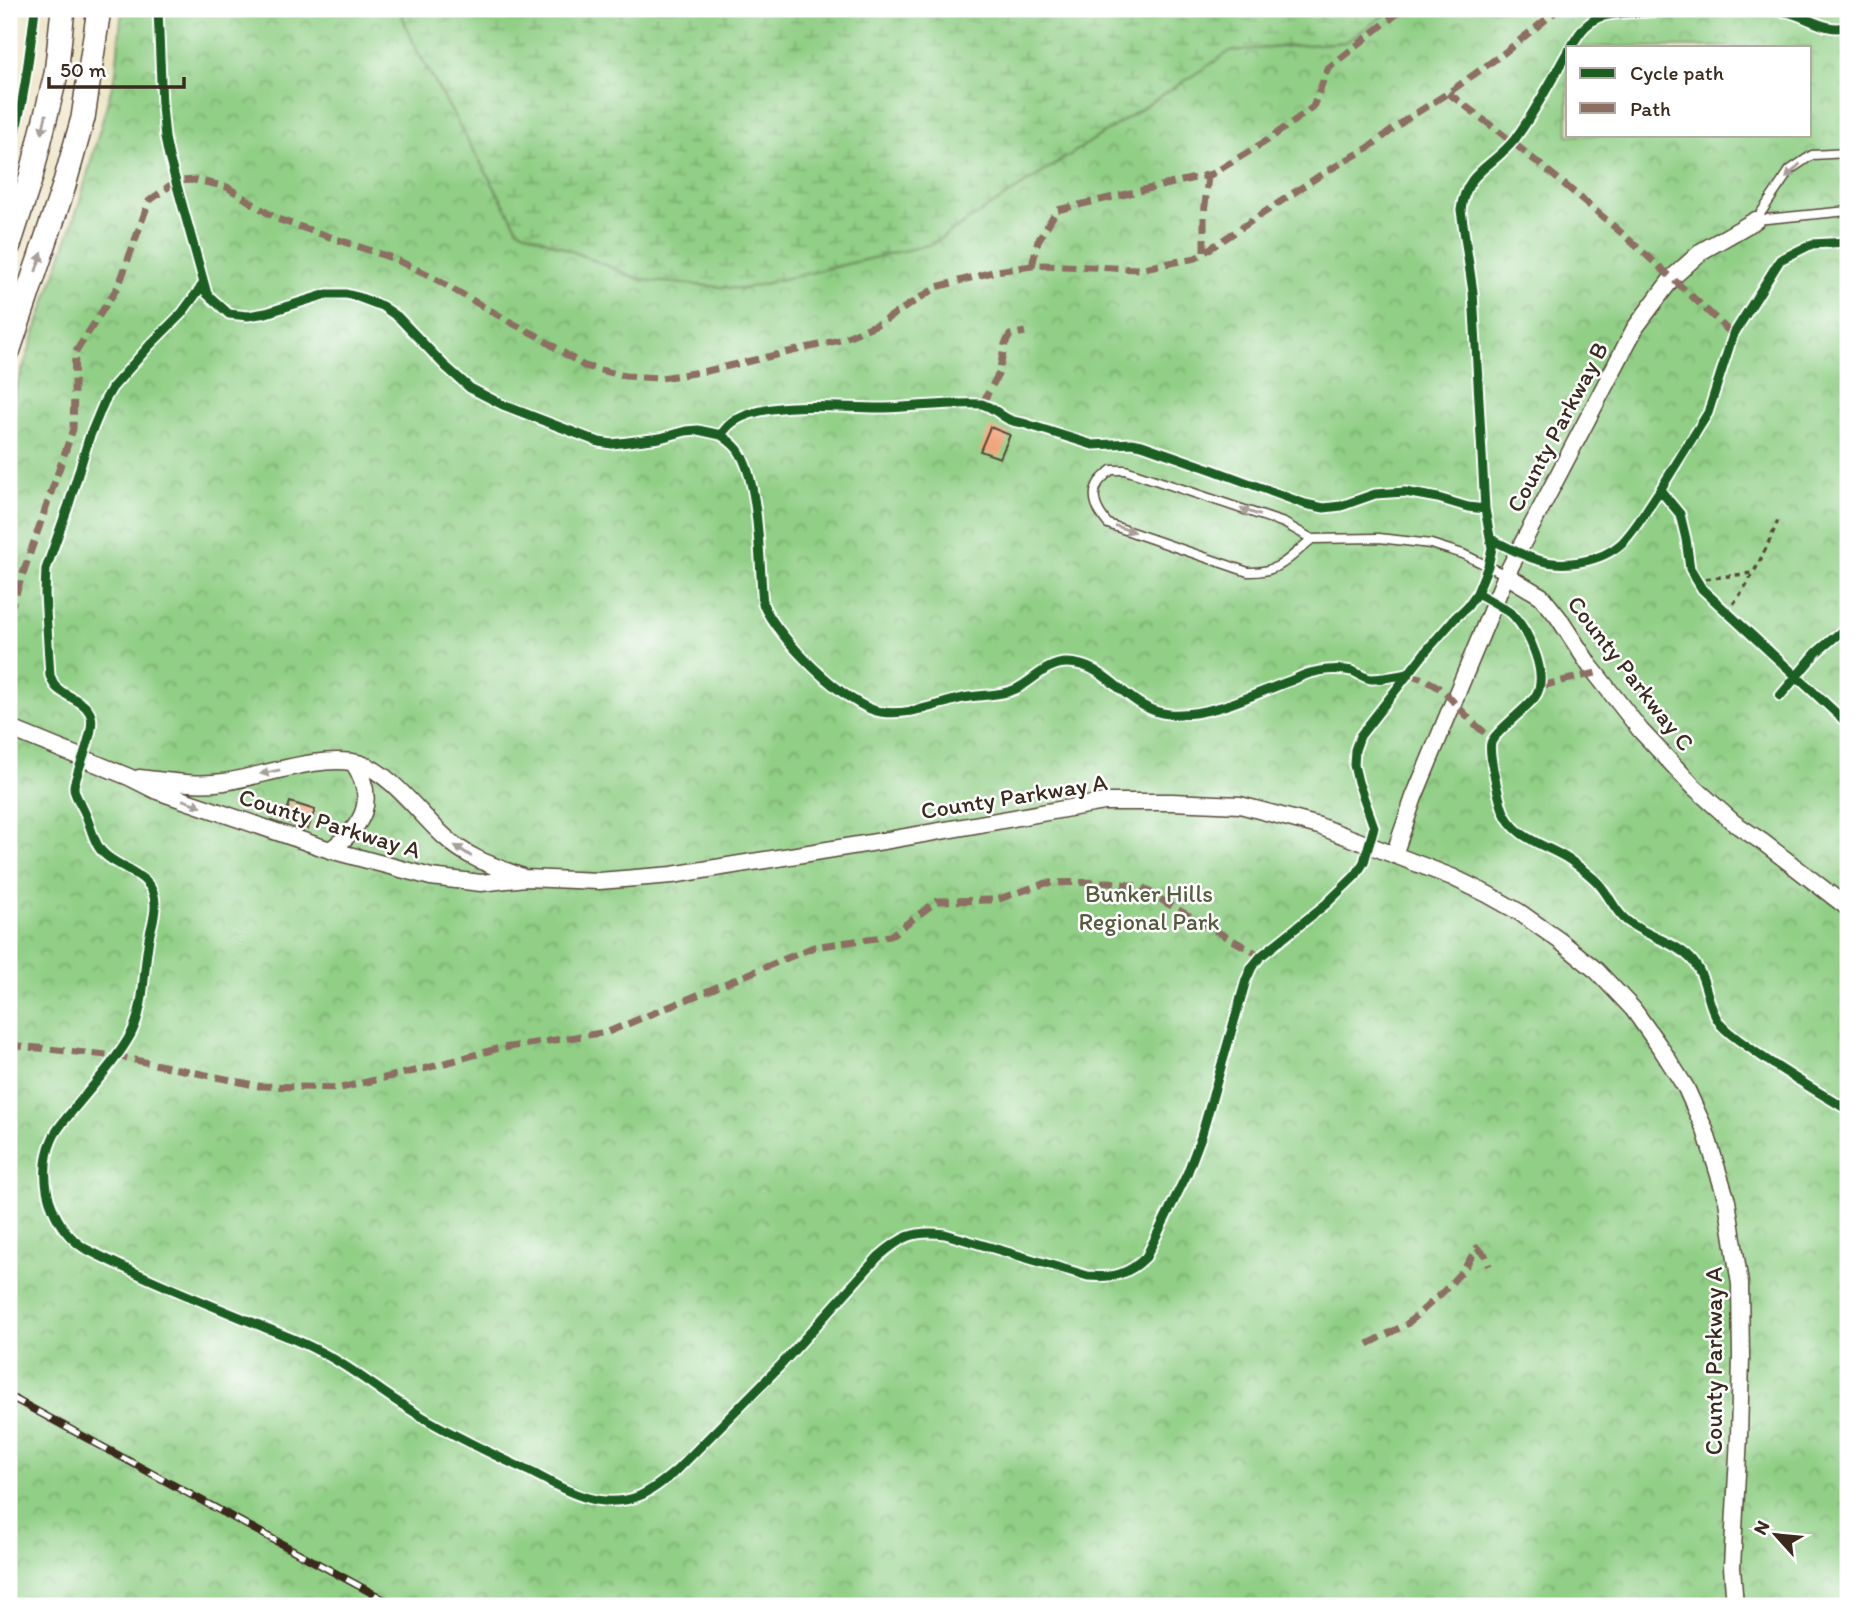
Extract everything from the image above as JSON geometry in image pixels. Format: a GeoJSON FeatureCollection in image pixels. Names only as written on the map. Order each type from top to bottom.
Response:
{"type":"FeatureCollection","features":[{"type":"Feature","properties":{"kind":"main road"},"geometry":{"type":"LineString","coordinates":[[9,245],[31,177],[56,74],[63,9]]}},
{"type":"Feature","properties":{"kind":"main road"},"geometry":{"type":"LineString","coordinates":[[9,349],[63,189],[83,118],[99,9]]}},
{"type":"Feature","properties":{"kind":"street","name":"County Parkway B"},"geometry":{"type":"LineString","coordinates":[[1394,855],[1414,797],[1506,575],[1635,328],[1682,268],[1702,251],[1756,220]]}},
{"type":"Feature","properties":{"kind":"street","name":"County Parkway C"},"geometry":{"type":"LineString","coordinates":[[1506,575],[1541,596],[1590,666],[1641,731],[1695,788],[1734,823],[1848,908]]}},
{"type":"Feature","properties":{"kind":"street","name":"County Parkway A"},"geometry":{"type":"LineString","coordinates":[[9,728],[157,791],[330,850],[431,877],[481,883],[525,878],[599,881],[672,875],[1104,802],[1240,805],[1319,826],[1452,877],[1519,912],[1597,971],[1633,1009],[1662,1050],[1686,1088],[1705,1130],[1727,1201],[1740,1284],[1739,1436],[1732,1567],[1735,1606]]}},
{"type":"Feature","properties":{"kind":"street","name":"County Parkway A"},"geometry":{"type":"LineString","coordinates":[[129,777],[201,784],[225,782],[313,763],[353,762],[375,771],[390,782],[461,851],[525,878]]}},
{"type":"Feature","properties":{"kind":"street"},"geometry":{"type":"LineString","coordinates":[[330,850],[359,824],[364,809],[366,791],[362,776],[353,762]]}},
{"type":"Feature","properties":{"kind":"lane"},"geometry":{"type":"LineString","coordinates":[[1756,220],[1790,170],[1812,155],[1848,153]]}},
{"type":"Feature","properties":{"kind":"lane"},"geometry":{"type":"LineString","coordinates":[[1756,220],[1848,211]]}},
{"type":"Feature","properties":{"kind":"lane"},"geometry":{"type":"LineString","coordinates":[[1312,539],[1278,567],[1260,573],[1248,572],[1108,524],[1099,513],[1094,496],[1098,483],[1111,470],[1125,470],[1284,523],[1312,539],[1379,538],[1431,544],[1463,554],[1506,575]]}},
{"type":"Feature","properties":{"kind":"path"},"geometry":{"type":"LineString","coordinates":[[1727,612],[1767,547],[1778,520]]}},
{"type":"Feature","properties":{"kind":"path"},"geometry":{"type":"LineString","coordinates":[[1690,569],[1702,589]]}},
{"type":"Feature","properties":{"kind":"path"},"geometry":{"type":"LineString","coordinates":[[1696,580],[1752,573]]}},
{"type":"Feature","properties":{"kind":"path"},"geometry":{"type":"LineString","coordinates":[[1719,605],[1737,621]]}},
{"type":"Feature","properties":{"kind":"green space","name":"Bunker Hills Regional Park"},"geometry":{"type":"Polygon","coordinates":[[[122,9],[399,9],[416,49],[518,229],[641,280],[742,289],[932,244],[1231,51],[1346,42],[1393,9],[1848,9],[1848,1606],[9,1606],[9,409],[79,204],[116,72],[122,9]]]}},
{"type":"Feature","properties":{"kind":"green space"},"geometry":{"type":"Polygon","coordinates":[[[399,9],[1393,9],[1346,42],[1231,51],[932,244],[742,289],[641,280],[518,229],[416,49],[399,9]]]}},
{"type":"Feature","properties":{"kind":"building"},"geometry":{"type":"Polygon","coordinates":[[[990,427],[1010,435],[1000,458],[980,451],[990,427]]]}},
{"type":"Feature","properties":{"kind":"building"},"geometry":{"type":"Polygon","coordinates":[[[290,802],[315,810],[308,829],[284,820],[290,802]]]}},
{"type":"Feature","properties":{"kind":"railway"},"geometry":{"type":"LineString","coordinates":[[9,1396],[396,1606]]}},
{"type":"Feature","properties":{"kind":"marked path"},"geometry":{"type":"LineString","coordinates":[[1032,266],[1038,241],[1057,210],[1212,174],[1268,140],[1313,107],[1328,68],[1403,9]]}},
{"type":"Feature","properties":{"kind":"marked path"},"geometry":{"type":"LineString","coordinates":[[9,614],[73,429],[75,353],[119,285],[149,201],[176,181],[196,180],[227,187],[277,219],[392,258],[425,273],[536,335],[584,366],[625,376],[661,378],[707,371],[840,340],[882,322],[937,287],[996,271],[1039,265],[1139,269],[1196,258],[1322,174],[1368,148],[1504,53],[1559,9]]}},
{"type":"Feature","properties":{"kind":"marked path"},"geometry":{"type":"LineString","coordinates":[[1448,93],[1594,210],[1665,271],[1733,335]]}},
{"type":"Feature","properties":{"kind":"marked path"},"geometry":{"type":"LineString","coordinates":[[1204,252],[1208,175]]}},
{"type":"Feature","properties":{"kind":"marked path"},"geometry":{"type":"LineString","coordinates":[[982,404],[999,373],[1005,344],[1010,335],[1025,332]]}},
{"type":"Feature","properties":{"kind":"marked path"},"geometry":{"type":"LineString","coordinates":[[1541,686],[1596,673]]}},
{"type":"Feature","properties":{"kind":"marked path"},"geometry":{"type":"LineString","coordinates":[[1408,674],[1442,690],[1493,740]]}},
{"type":"Feature","properties":{"kind":"marked path"},"geometry":{"type":"LineString","coordinates":[[9,1045],[116,1056],[259,1086],[341,1088],[496,1049],[608,1032],[814,947],[890,936],[937,901],[996,900],[1046,883],[1109,882],[1142,887],[1261,956]]}},
{"type":"Feature","properties":{"kind":"marked path"},"geometry":{"type":"LineString","coordinates":[[1368,1344],[1407,1324],[1443,1292],[1464,1269],[1477,1248],[1485,1255],[1489,1266]]}},
{"type":"Feature","properties":{"kind":"cycle path"},"geometry":{"type":"LineString","coordinates":[[9,157],[22,102],[35,9]]}},
{"type":"Feature","properties":{"kind":"cycle path"},"geometry":{"type":"LineString","coordinates":[[158,9],[162,106],[169,157],[207,294],[229,314],[248,316],[266,313],[327,294],[358,297],[382,306],[398,317],[470,388],[503,405],[599,442],[612,444],[698,430],[721,435],[727,427],[751,413],[788,407],[885,408],[982,404],[1010,420],[1093,445],[1142,445],[1305,504],[1324,508],[1341,506],[1375,494],[1405,492],[1485,509],[1473,292],[1461,210],[1468,186],[1474,177],[1515,139],[1566,54]]}},
{"type":"Feature","properties":{"kind":"cycle path"},"geometry":{"type":"LineString","coordinates":[[1572,46],[1583,29],[1595,19],[1624,13],[1753,9],[1787,12],[1833,28],[1848,26]]}},
{"type":"Feature","properties":{"kind":"cycle path"},"geometry":{"type":"LineString","coordinates":[[1660,490],[1708,413],[1733,335],[1780,260],[1812,244],[1848,242]]}},
{"type":"Feature","properties":{"kind":"cycle path"},"geometry":{"type":"LineString","coordinates":[[204,283],[182,313],[112,388],[104,402],[89,438],[46,569],[50,676],[59,690],[85,706],[92,721],[88,744],[74,783],[75,793],[98,846],[104,854],[148,884],[155,904],[136,1023],[118,1054],[54,1136],[46,1165],[49,1199],[65,1230],[84,1248],[127,1269],[310,1346],[453,1434],[563,1489],[596,1500],[620,1501],[640,1496],[677,1470],[780,1366],[878,1257],[908,1236],[924,1233],[945,1234],[1088,1276],[1120,1274],[1146,1257],[1187,1174],[1201,1137],[1252,967],[1261,956],[1326,904],[1356,875],[1364,862],[1374,827],[1358,782],[1354,765],[1355,750],[1360,736],[1427,650],[1477,593],[1492,548],[1485,509]]}},
{"type":"Feature","properties":{"kind":"cycle path"},"geometry":{"type":"LineString","coordinates":[[721,435],[738,450],[747,467],[758,526],[763,604],[770,618],[814,668],[850,698],[866,707],[881,712],[901,712],[966,697],[1002,693],[1022,686],[1046,669],[1067,663],[1082,665],[1095,671],[1142,705],[1169,714],[1215,709],[1319,671],[1352,671],[1371,679],[1408,674]]}},
{"type":"Feature","properties":{"kind":"cycle path"},"geometry":{"type":"LineString","coordinates":[[1491,539],[1523,555],[1546,562],[1569,563],[1592,559],[1622,543],[1660,490],[1680,514],[1690,569],[1702,589],[1848,724]]}},
{"type":"Feature","properties":{"kind":"cycle path"},"geometry":{"type":"LineString","coordinates":[[1477,593],[1513,615],[1531,643],[1539,666],[1539,688],[1535,697],[1491,743],[1497,786],[1508,819],[1521,833],[1565,857],[1591,876],[1627,921],[1676,947],[1690,958],[1701,974],[1716,1017],[1728,1031],[1774,1065],[1848,1110]]}},
{"type":"Feature","properties":{"kind":"cycle path"},"geometry":{"type":"LineString","coordinates":[[1780,696],[1817,652],[1848,626]]}}]}
